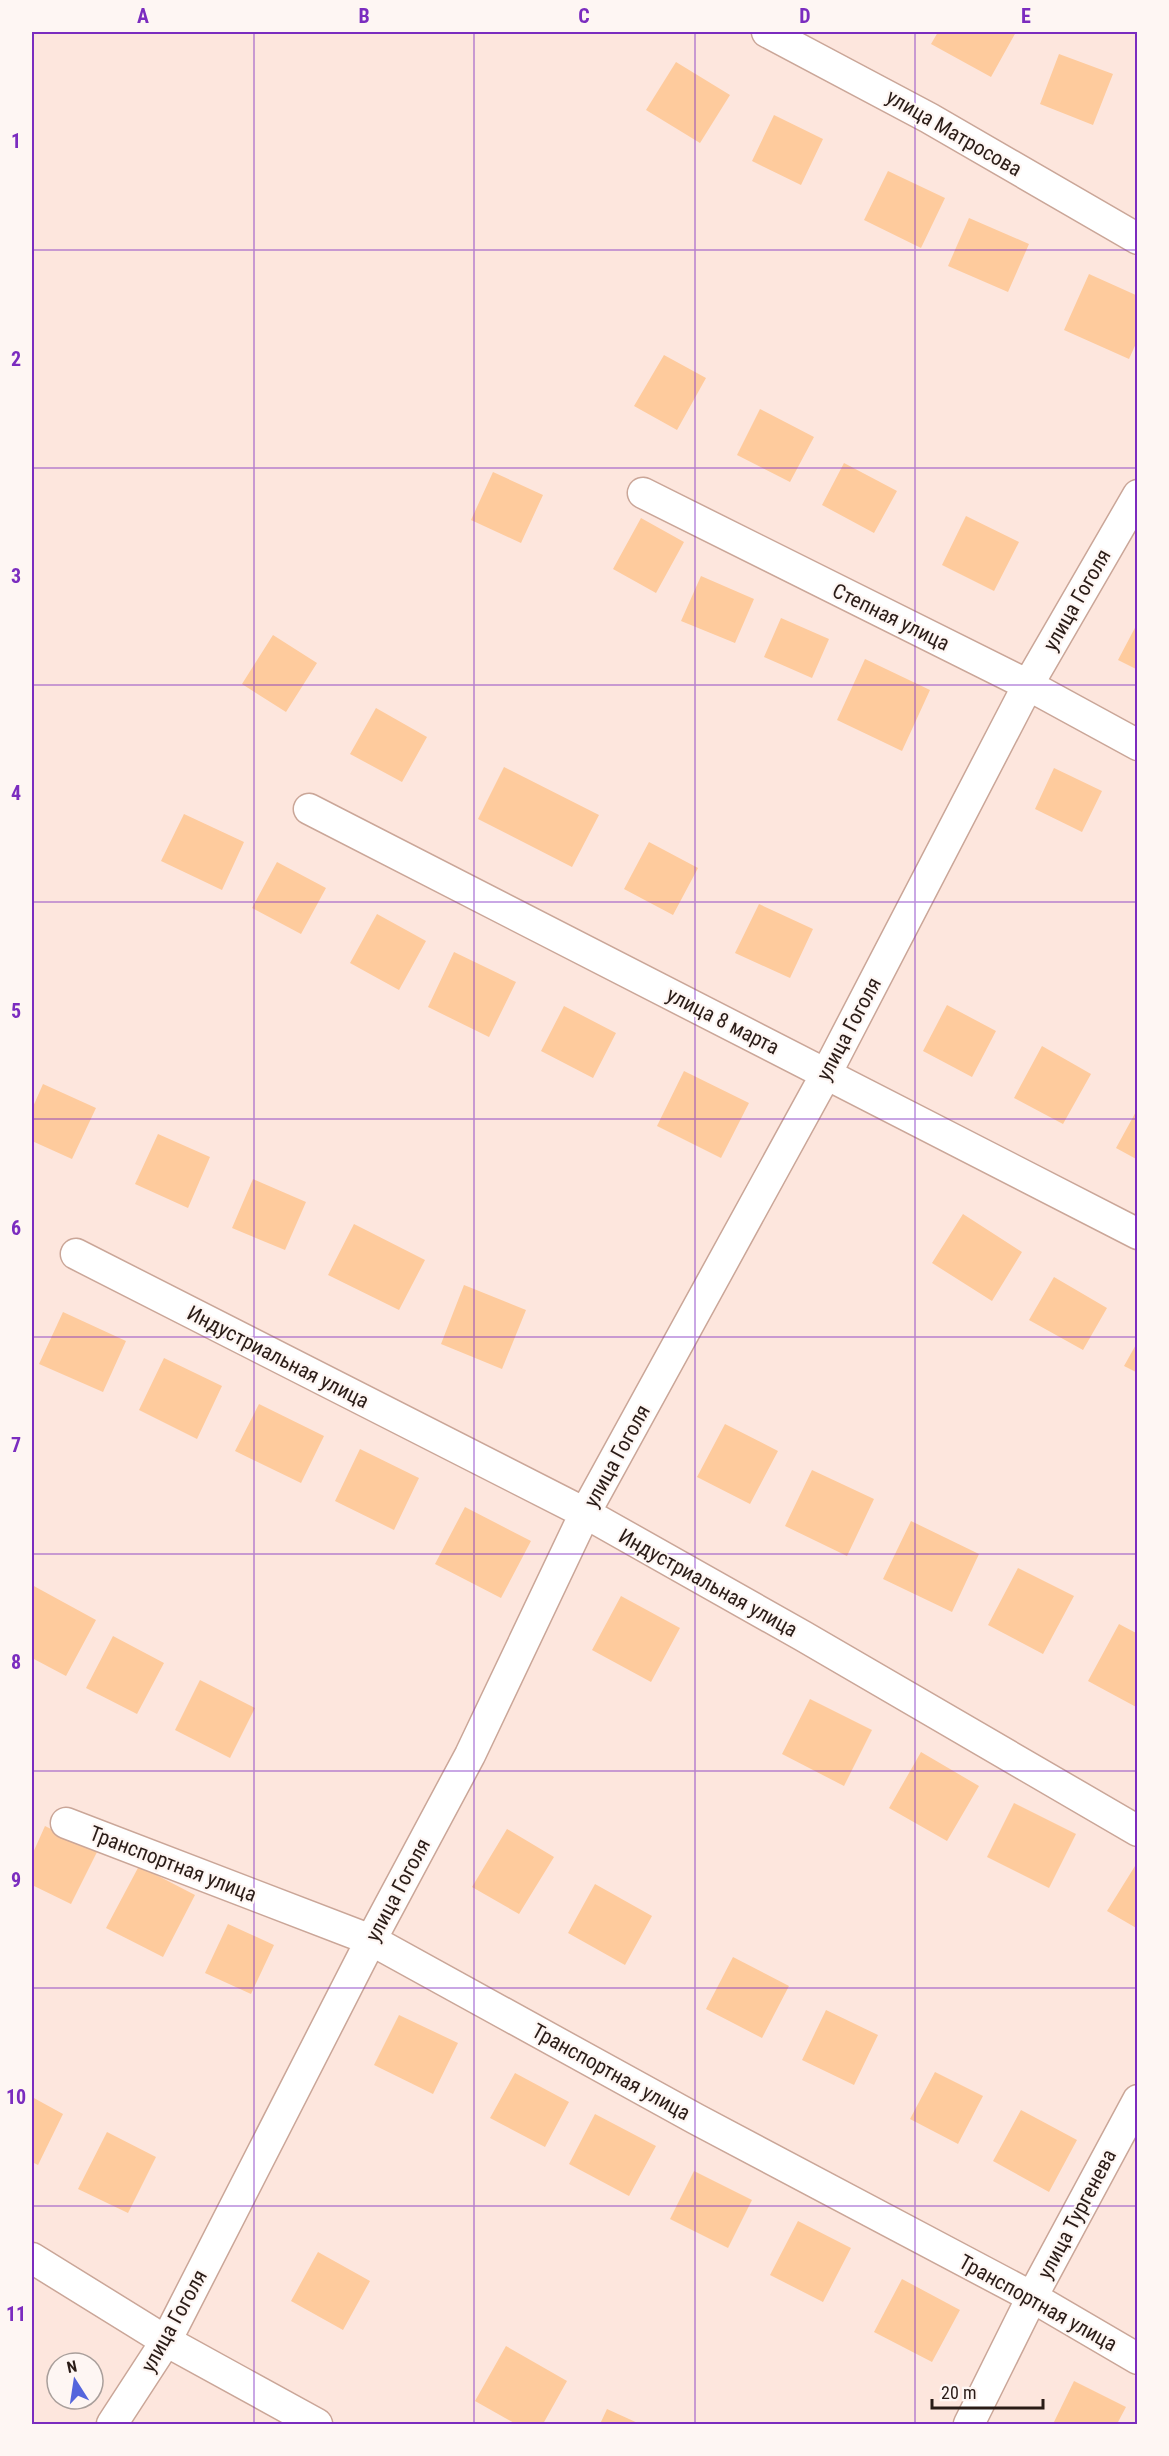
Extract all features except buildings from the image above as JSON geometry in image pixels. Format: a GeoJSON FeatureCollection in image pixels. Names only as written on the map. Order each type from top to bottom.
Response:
{"type":"FeatureCollection","features":[{"type":"Feature","properties":{"kind":"street","name":"улица Матросова"},"geometry":{"type":"LineString","coordinates":[[767,32],[929,118],[1137,240]]}},
{"type":"Feature","properties":{"kind":"street","name":"Степная улица"},"geometry":{"type":"LineString","coordinates":[[643,493],[1028,685],[1137,745]]}},
{"type":"Feature","properties":{"kind":"street","name":"улица Гоголя"},"geometry":{"type":"LineString","coordinates":[[112,2424],[166,2341],[371,1940],[470,1755],[585,1513],[826,1074],[1028,685],[1137,495]]}},
{"type":"Feature","properties":{"kind":"street","name":"улица 8 марта"},"geometry":{"type":"LineString","coordinates":[[309,809],[1137,1234]]}},
{"type":"Feature","properties":{"kind":"street","name":"Индустриальная улица"},"geometry":{"type":"LineString","coordinates":[[76,1254],[585,1513],[803,1636],[1137,1832]]}},
{"type":"Feature","properties":{"kind":"street","name":"Транспортная улица"},"geometry":{"type":"LineString","coordinates":[[66,1823],[371,1940],[696,2119],[1032,2297],[1137,2359]]}},
{"type":"Feature","properties":{"kind":"street","name":"улица Тургенева"},"geometry":{"type":"LineString","coordinates":[[969,2424],[1032,2297],[1137,2100]]}},
{"type":"Feature","properties":{"kind":"street"},"geometry":{"type":"LineString","coordinates":[[32,2258],[166,2341],[317,2424]]}}]}
